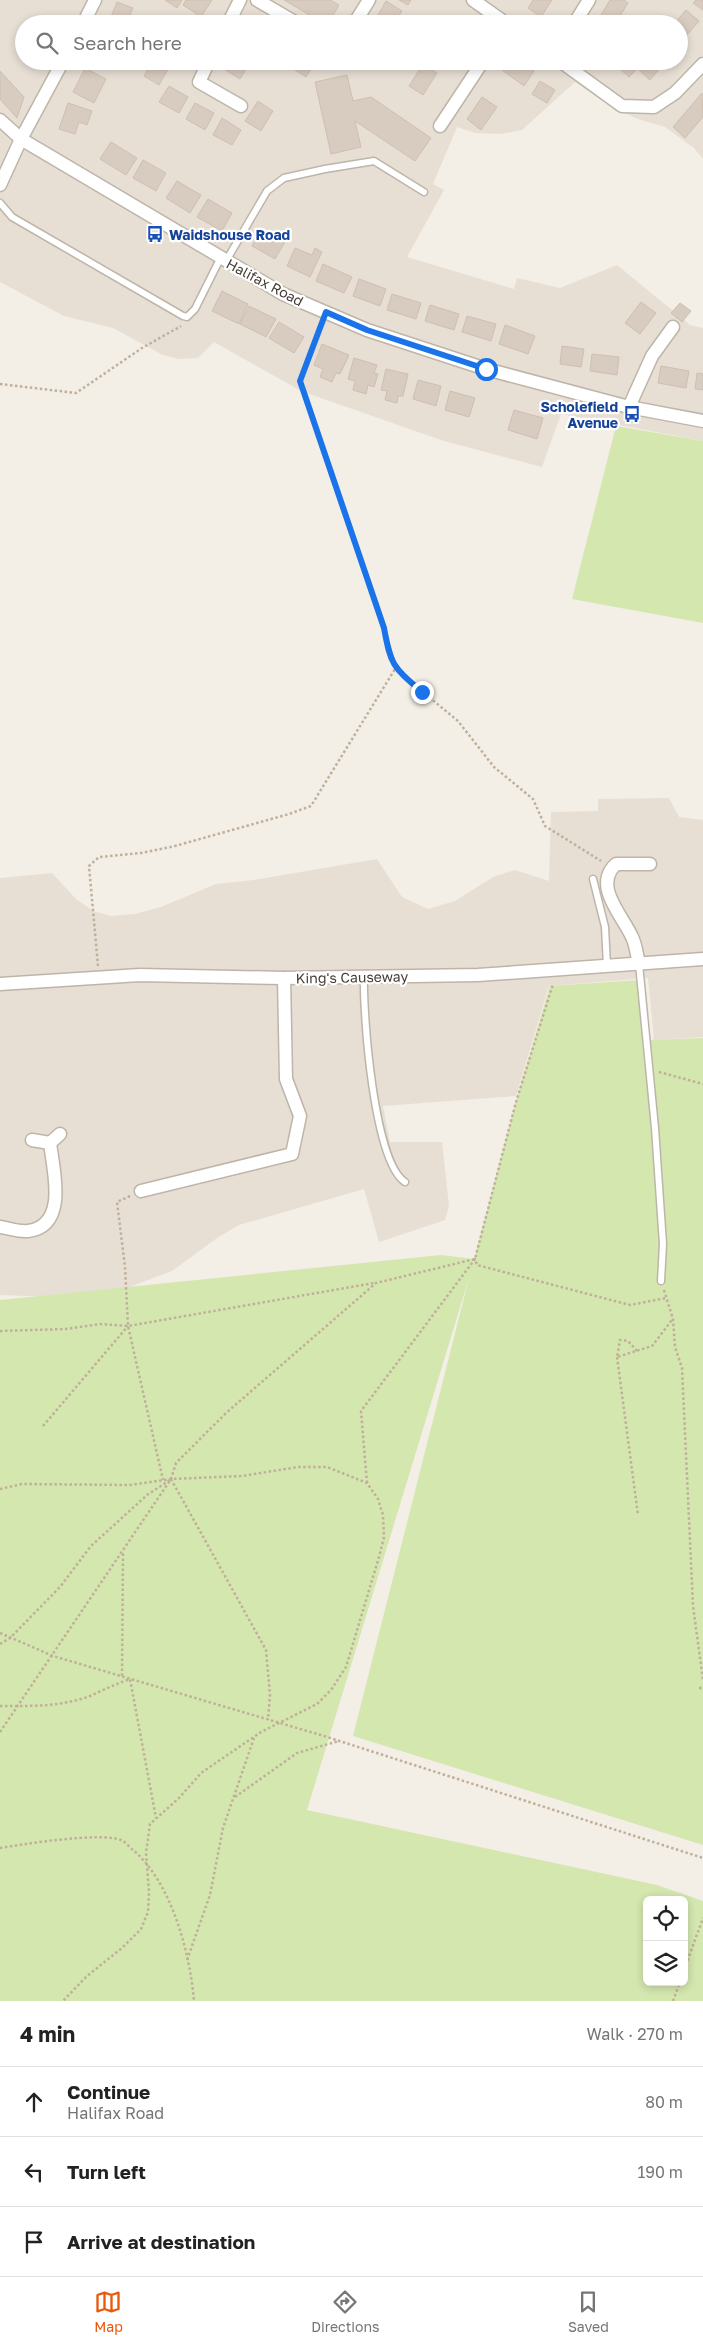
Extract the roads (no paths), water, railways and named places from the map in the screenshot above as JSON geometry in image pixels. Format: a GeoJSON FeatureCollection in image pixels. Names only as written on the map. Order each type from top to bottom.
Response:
{"type":"FeatureCollection","features":[{"type":"Feature","properties":{"kind":"street"},"geometry":{"type":"LineString","coordinates":[[86,15],[94,0]]}},
{"type":"Feature","properties":{"kind":"street"},"geometry":{"type":"LineString","coordinates":[[232,15],[240,0]]}},
{"type":"Feature","properties":{"kind":"street"},"geometry":{"type":"LineString","coordinates":[[257,0],[283,15]]}},
{"type":"Feature","properties":{"kind":"street"},"geometry":{"type":"LineString","coordinates":[[360,15],[369,0]]}},
{"type":"Feature","properties":{"kind":"street"},"geometry":{"type":"LineString","coordinates":[[474,0],[495,15]]}},
{"type":"Feature","properties":{"kind":"street"},"geometry":{"type":"LineString","coordinates":[[580,15],[589,0]]}},
{"type":"Feature","properties":{"kind":"street"},"geometry":{"type":"LineString","coordinates":[[572,70],[622,106],[654,107],[675,93],[703,64]]}},
{"type":"Feature","properties":{"kind":"street"},"geometry":{"type":"LineString","coordinates":[[0,185],[21,139],[58,70]]}},
{"type":"Feature","properties":{"kind":"street"},"geometry":{"type":"LineString","coordinates":[[205,70],[199,82],[241,106]]}},
{"type":"Feature","properties":{"kind":"street"},"geometry":{"type":"LineString","coordinates":[[440,126],[477,70]]}},
{"type":"Feature","properties":{"kind":"street","name":"Halifax Road"},"geometry":{"type":"LineString","coordinates":[[0,120],[21,139],[223,260],[283,294],[367,330],[486,369],[628,407],[703,420]]}},
{"type":"Feature","properties":{"kind":"street"},"geometry":{"type":"LineString","coordinates":[[628,407],[652,356],[673,327]]}},
{"type":"Feature","properties":{"kind":"street"},"geometry":{"type":"LineString","coordinates":[[639,964],[632,937],[613,908],[607,884],[612,868],[616,864],[650,864]]}},
{"type":"Feature","properties":{"kind":"street","name":"King's Causeway"},"geometry":{"type":"LineString","coordinates":[[0,984],[140,975],[284,978],[478,976],[703,960]]}},
{"type":"Feature","properties":{"kind":"street"},"geometry":{"type":"LineString","coordinates":[[141,1191],[292,1154],[300,1116],[286,1079],[284,978]]}},
{"type":"Feature","properties":{"kind":"street"},"geometry":{"type":"LineString","coordinates":[[0,1227],[28,1231],[43,1225],[53,1213],[57,1192],[55,1139],[32,1140]]}},
{"type":"Feature","properties":{"kind":"lane"},"geometry":{"type":"LineString","coordinates":[[0,203],[12,217],[187,317],[195,309],[223,260],[267,191],[284,178],[374,161],[424,192]]}},
{"type":"Feature","properties":{"kind":"lane"},"geometry":{"type":"LineString","coordinates":[[593,879],[605,927],[607,968]]}},
{"type":"Feature","properties":{"kind":"lane"},"geometry":{"type":"LineString","coordinates":[[639,964],[663,1244],[661,1281]]}},
{"type":"Feature","properties":{"kind":"lane"},"geometry":{"type":"LineString","coordinates":[[364,977],[365,1026],[384,1139],[388,1159],[398,1177],[405,1182]]}},
{"type":"Feature","properties":{"kind":"place","name":"Waidshouse Road"},"geometry":{"type":"Point","coordinates":[155,234]}},
{"type":"Feature","properties":{"kind":"place","name":"Scholefield Avenue"},"geometry":{"type":"Point","coordinates":[632,414]}}]}
